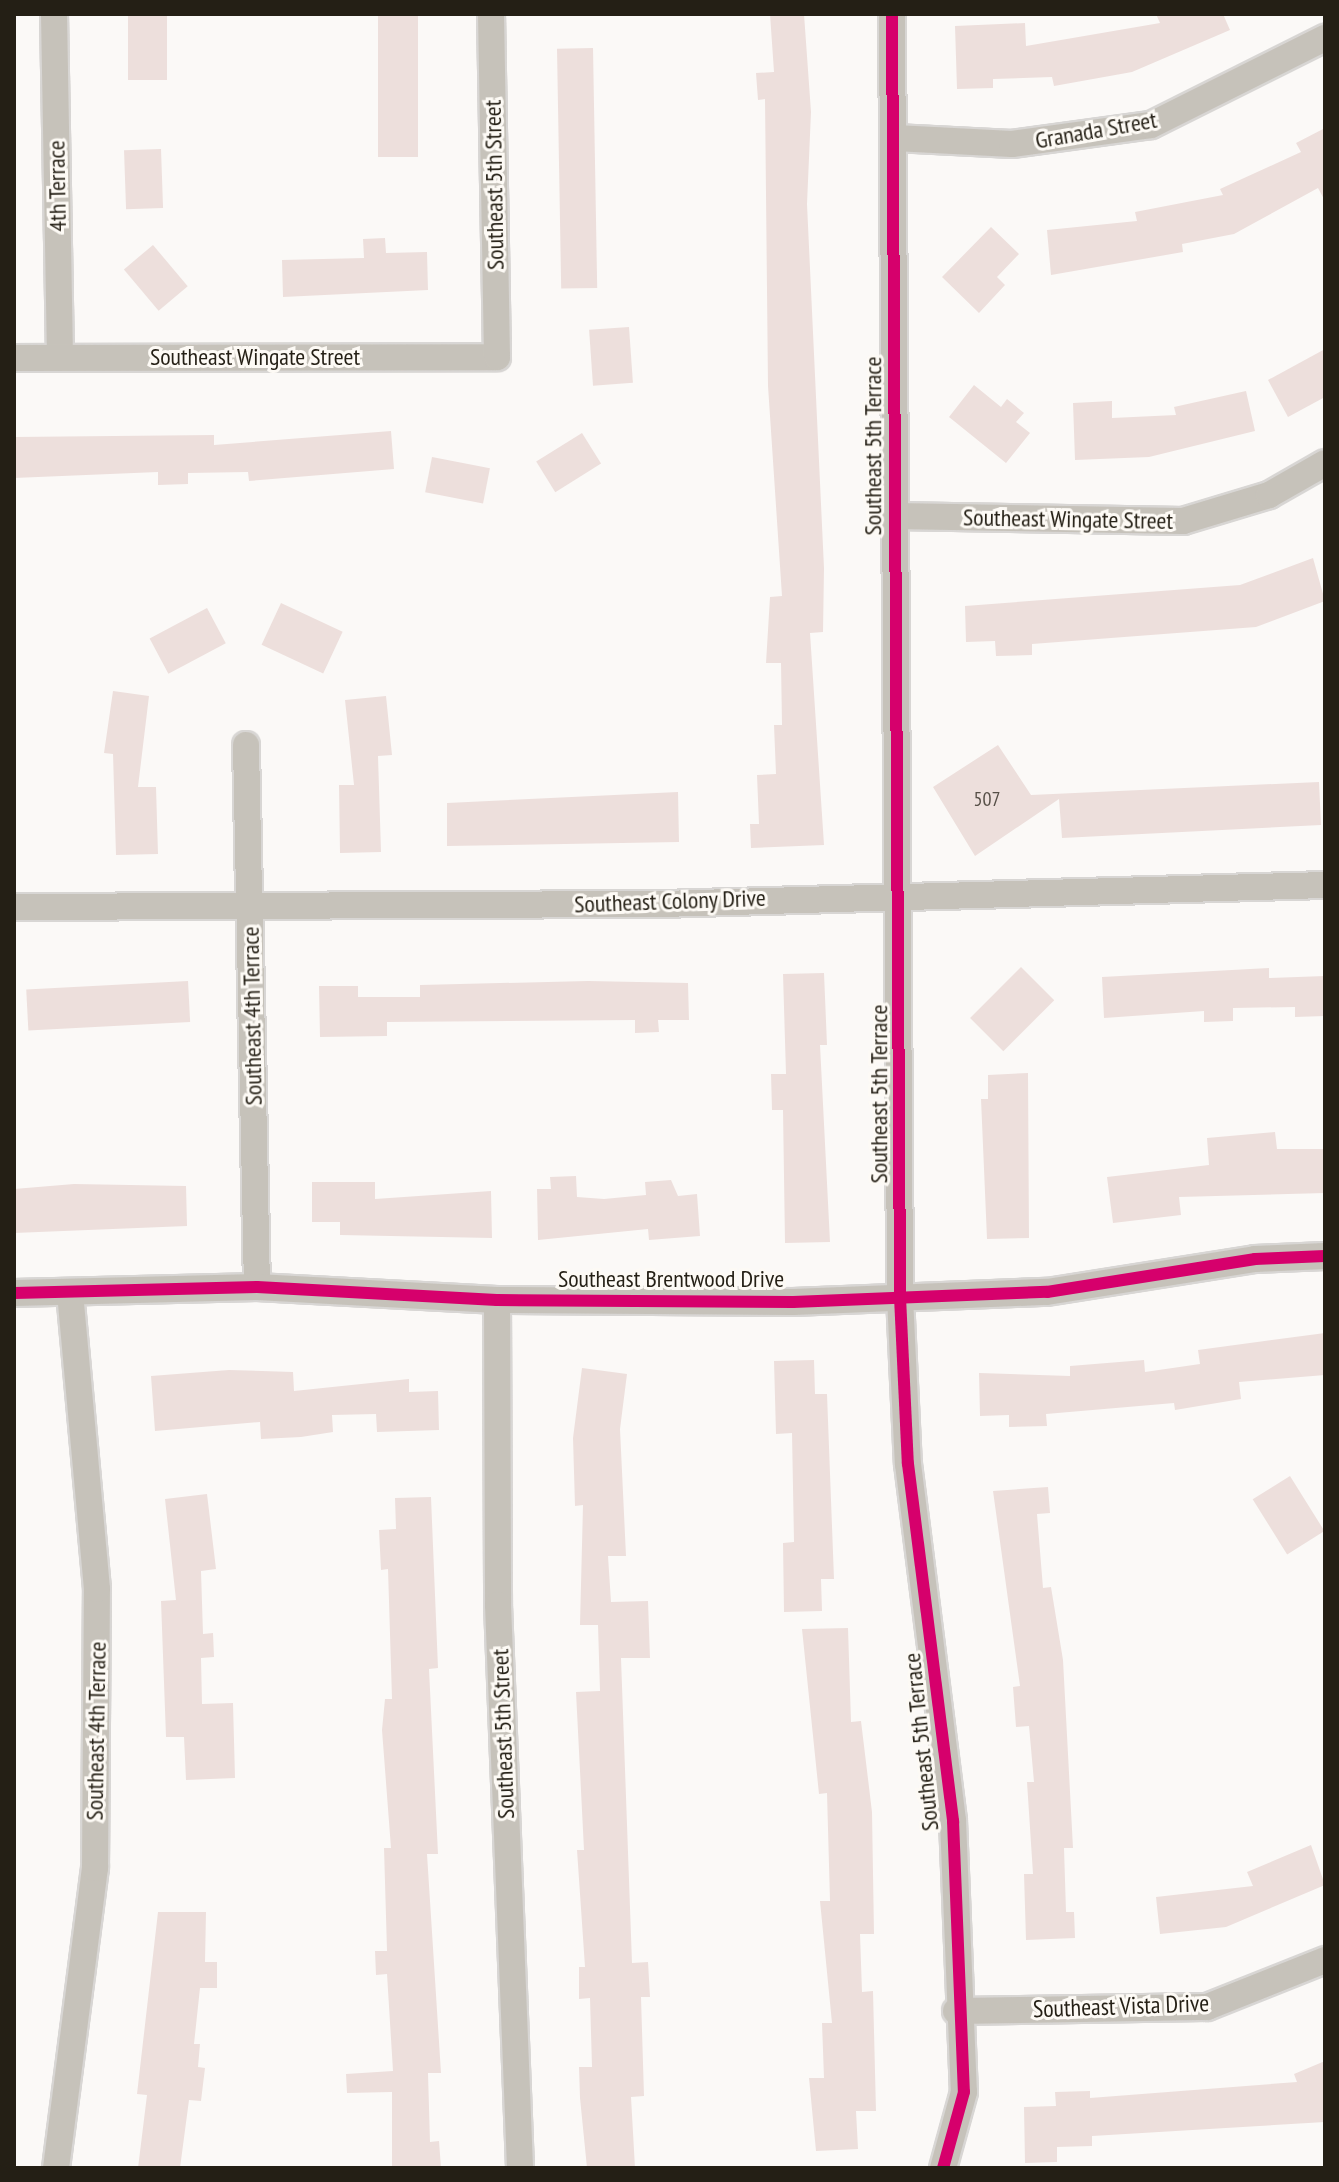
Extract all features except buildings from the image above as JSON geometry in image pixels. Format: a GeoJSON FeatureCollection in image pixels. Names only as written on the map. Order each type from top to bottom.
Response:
{"type":"FeatureCollection","features":[{"type":"Feature","properties":{"kind":"street","name":"4th Terrace"},"geometry":{"type":"LineString","coordinates":[[54,14],[60,357]]}},
{"type":"Feature","properties":{"kind":"street","name":"Southeast 5th Street"},"geometry":{"type":"LineString","coordinates":[[491,14],[497,357]]}},
{"type":"Feature","properties":{"kind":"street","name":"Southeast 5th Terrace"},"geometry":{"type":"LineString","coordinates":[[892,14],[900,1297],[908,1464],[953,1821],[956,2011],[964,2092],[943,2168]]}},
{"type":"Feature","properties":{"kind":"street","name":"Granada Street"},"geometry":{"type":"LineString","coordinates":[[895,138],[1012,144],[1151,125],[1325,38]]}},
{"type":"Feature","properties":{"kind":"street","name":"Southeast Wingate Street"},"geometry":{"type":"LineString","coordinates":[[14,358],[497,357]]}},
{"type":"Feature","properties":{"kind":"street","name":"Southeast Wingate Street"},"geometry":{"type":"LineString","coordinates":[[895,516],[1183,521],[1269,495],[1325,463]]}},
{"type":"Feature","properties":{"kind":"street","name":"Southeast 4th Terrace"},"geometry":{"type":"LineString","coordinates":[[246,745],[257,1287]]}},
{"type":"Feature","properties":{"kind":"street","name":"Southeast Colony Drive"},"geometry":{"type":"LineString","coordinates":[[14,907],[662,904],[897,892],[1325,885]]}},
{"type":"Feature","properties":{"kind":"street","name":"Southeast Brentwood Drive"},"geometry":{"type":"LineString","coordinates":[[14,1293],[257,1287],[497,1300],[900,1297],[1047,1292],[1255,1259],[1325,1256]]}},
{"type":"Feature","properties":{"kind":"street","name":"Southeast 4th Terrace"},"geometry":{"type":"LineString","coordinates":[[56,2168],[95,1868],[97,1589],[70,1292]]}},
{"type":"Feature","properties":{"kind":"street","name":"Southeast 5th Street"},"geometry":{"type":"LineString","coordinates":[[497,1300],[498,1605],[520,2168]]}},
{"type":"Feature","properties":{"kind":"street","name":"Southeast Vista Drive"},"geometry":{"type":"LineString","coordinates":[[956,2011],[1207,2007],[1325,1960]]}},
{"type":"Feature","properties":{"kind":"cycle path"},"geometry":{"type":"LineString","coordinates":[[892,14],[900,1297],[908,1464],[953,1821],[964,2092],[943,2168]]}},
{"type":"Feature","properties":{"kind":"cycle path"},"geometry":{"type":"LineString","coordinates":[[14,1293],[257,1287],[497,1300],[793,1302],[1047,1292],[1255,1259],[1325,1256]]}}]}
